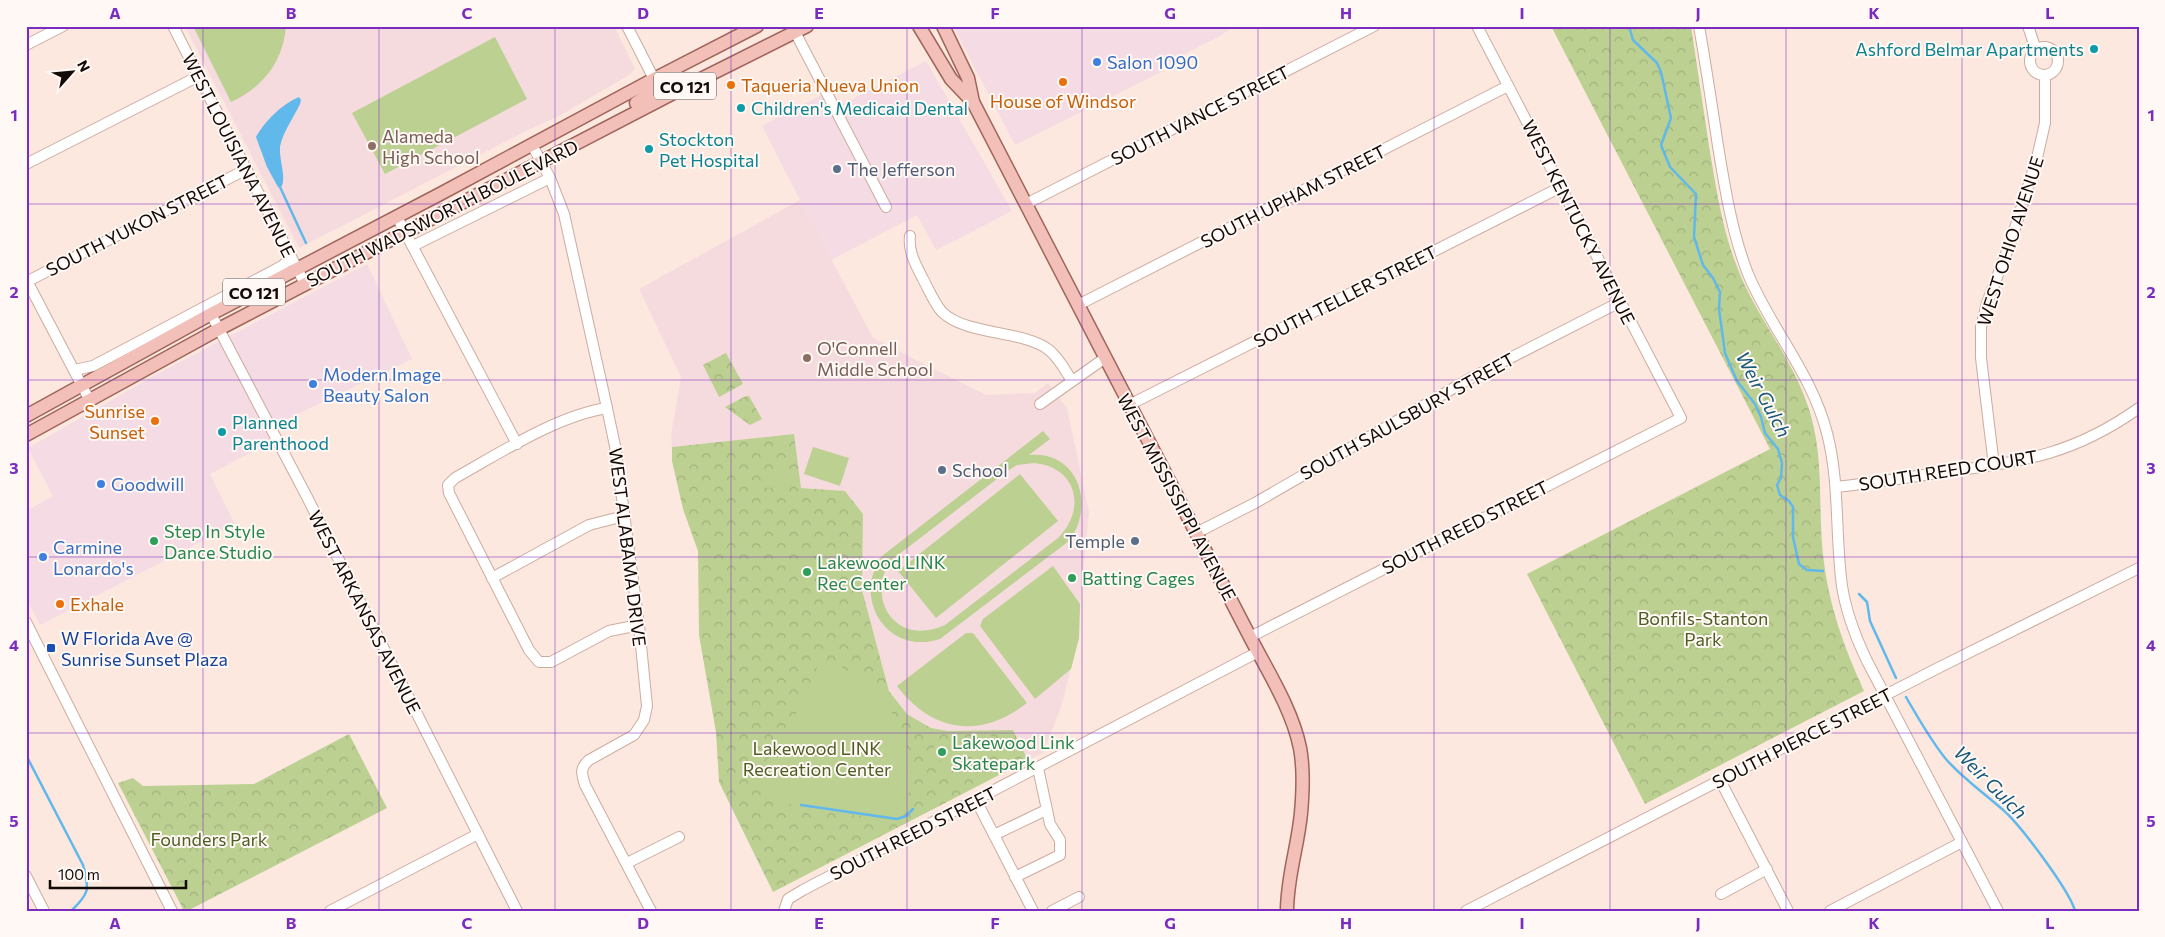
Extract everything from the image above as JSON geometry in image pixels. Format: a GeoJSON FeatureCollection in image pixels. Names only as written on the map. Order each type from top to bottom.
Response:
{"type":"FeatureCollection","features":[{"type":"Feature","properties":{"kind":"main road","name":"SOUTH WADSWORTH BOULEVARD"},"geometry":{"type":"LineString","coordinates":[[26,416],[211,314],[294,264],[397,216],[757,26]]}},
{"type":"Feature","properties":{"kind":"main road","name":"SOUTH WADSWORTH BOULEVARD"},"geometry":{"type":"LineString","coordinates":[[26,435],[219,329],[807,26]]}},
{"type":"Feature","properties":{"kind":"main road","name":"WEST MISSISSIPPI AVENUE"},"geometry":{"type":"LineString","coordinates":[[919,26],[951,79],[973,102]]}},
{"type":"Feature","properties":{"kind":"main road","name":"WEST MISSISSIPPI AVENUE"},"geometry":{"type":"LineString","coordinates":[[943,26],[968,78],[973,102],[1291,719],[1300,747],[1303,782],[1301,812],[1289,882],[1287,911]]}},
{"type":"Feature","properties":{"kind":"main road"},"geometry":{"type":"LineString","coordinates":[[610,126],[622,112],[655,90],[657,84],[654,79]]}},
{"type":"Feature","properties":{"kind":"street"},"geometry":{"type":"LineString","coordinates":[[26,45],[63,26]]}},
{"type":"Feature","properties":{"kind":"street","name":"WEST LOUISIANA AVENUE"},"geometry":{"type":"LineString","coordinates":[[174,26],[305,284]]}},
{"type":"Feature","properties":{"kind":"street"},"geometry":{"type":"LineString","coordinates":[[627,26],[654,79]]}},
{"type":"Feature","properties":{"kind":"street","name":"SOUTH VANCE STREET"},"geometry":{"type":"LineString","coordinates":[[1026,204],[1374,26]]}},
{"type":"Feature","properties":{"kind":"street","name":"WEST KENTUCKY AVENUE"},"geometry":{"type":"LineString","coordinates":[[1477,26],[1681,418]]}},
{"type":"Feature","properties":{"kind":"street"},"geometry":{"type":"LineString","coordinates":[[1699,26],[1728,204],[1736,239],[1758,295],[1806,379],[1819,406],[1832,454],[1841,572],[1845,599],[1860,645],[1998,911]]}},
{"type":"Feature","properties":{"kind":"street"},"geometry":{"type":"LineString","coordinates":[[2028,26],[2036,50]]}},
{"type":"Feature","properties":{"kind":"street"},"geometry":{"type":"LineString","coordinates":[[795,32],[886,207]]}},
{"type":"Feature","properties":{"kind":"street"},"geometry":{"type":"LineString","coordinates":[[2042,47],[2053,50],[2058,58],[2055,71],[2045,76],[2036,74],[2030,66],[2030,58],[2036,50],[2042,47]]}},
{"type":"Feature","properties":{"kind":"street"},"geometry":{"type":"LineString","coordinates":[[26,164],[199,76]]}},
{"type":"Feature","properties":{"kind":"street","name":"WEST OHIO AVENUE"},"geometry":{"type":"LineString","coordinates":[[1994,466],[1981,358],[1981,327],[1987,303],[2011,241],[2037,158],[2045,123],[2045,76]]}},
{"type":"Feature","properties":{"kind":"street","name":"SOUTH UPHAM STREET"},"geometry":{"type":"LineString","coordinates":[[1078,305],[1508,86]]}},
{"type":"Feature","properties":{"kind":"street","name":"WEST ALABAMA DRIVE"},"geometry":{"type":"LineString","coordinates":[[532,145],[550,178],[567,226],[615,446],[639,625],[647,706],[644,720],[634,734],[589,760],[583,765],[581,771],[585,786],[651,911]]}},
{"type":"Feature","properties":{"kind":"street","name":"SOUTH YUKON STREET"},"geometry":{"type":"LineString","coordinates":[[27,280],[247,169]]}},
{"type":"Feature","properties":{"kind":"street","name":"SOUTH WADSWORTH BOULEVARD"},"geometry":{"type":"LineString","coordinates":[[413,246],[550,178]]}},
{"type":"Feature","properties":{"kind":"street","name":"SOUTH TELLER STREET"},"geometry":{"type":"LineString","coordinates":[[1129,405],[1561,187]]}},
{"type":"Feature","properties":{"kind":"street"},"geometry":{"type":"LineString","coordinates":[[397,216],[517,444]]}},
{"type":"Feature","properties":{"kind":"street"},"geometry":{"type":"LineString","coordinates":[[910,236],[909,245],[915,263],[936,303],[944,313],[962,324],[1044,347],[1059,362],[1072,381]]}},
{"type":"Feature","properties":{"kind":"street","name":"SOUTH WADSWORTH BOULEVARD"},"geometry":{"type":"LineString","coordinates":[[74,370],[93,366],[282,266],[294,264]]}},
{"type":"Feature","properties":{"kind":"street"},"geometry":{"type":"LineString","coordinates":[[27,280],[90,401]]}},
{"type":"Feature","properties":{"kind":"street","name":"SOUTH SAULSBURY STREET"},"geometry":{"type":"LineString","coordinates":[[1196,533],[1255,503],[1471,378],[1620,302]]}},
{"type":"Feature","properties":{"kind":"street","name":"WEST ARKANSAS AVENUE"},"geometry":{"type":"LineString","coordinates":[[211,314],[314,510],[517,911]]}},
{"type":"Feature","properties":{"kind":"street"},"geometry":{"type":"LineString","coordinates":[[1040,404],[1105,358]]}},
{"type":"Feature","properties":{"kind":"street"},"geometry":{"type":"LineString","coordinates":[[607,408],[586,412],[566,419],[517,444],[455,478],[448,484],[449,493],[529,650],[540,662],[550,662],[608,631],[639,625]]}},
{"type":"Feature","properties":{"kind":"street","name":"SOUTH REED COURT"},"geometry":{"type":"LineString","coordinates":[[1836,487],[1994,466],[2040,457],[2077,444],[2109,428],[2139,408]]}},
{"type":"Feature","properties":{"kind":"street","name":"SOUTH REED STREET"},"geometry":{"type":"LineString","coordinates":[[1250,637],[1681,418]]}},
{"type":"Feature","properties":{"kind":"street"},"geometry":{"type":"LineString","coordinates":[[492,578],[589,525],[624,516]]}},
{"type":"Feature","properties":{"kind":"street","name":"SOUTH PIERCE STREET"},"geometry":{"type":"LineString","coordinates":[[1466,911],[1885,696],[2138,570]]}},
{"type":"Feature","properties":{"kind":"street"},"geometry":{"type":"LineString","coordinates":[[26,622],[172,911]]}},
{"type":"Feature","properties":{"kind":"street","name":"SOUTH REED STREET"},"geometry":{"type":"LineString","coordinates":[[784,908],[788,899],[803,890],[1258,652]]}},
{"type":"Feature","properties":{"kind":"street"},"geometry":{"type":"LineString","coordinates":[[1015,877],[1060,854],[1060,840],[1050,824],[1038,768]]}},
{"type":"Feature","properties":{"kind":"street"},"geometry":{"type":"LineString","coordinates":[[1720,780],[1788,911]]}},
{"type":"Feature","properties":{"kind":"street"},"geometry":{"type":"LineString","coordinates":[[976,800],[1033,911]]}},
{"type":"Feature","properties":{"kind":"street"},"geometry":{"type":"LineString","coordinates":[[994,835],[1046,810]]}},
{"type":"Feature","properties":{"kind":"street"},"geometry":{"type":"LineString","coordinates":[[330,911],[478,834]]}},
{"type":"Feature","properties":{"kind":"street"},"geometry":{"type":"LineString","coordinates":[[627,863],[679,837]]}},
{"type":"Feature","properties":{"kind":"street"},"geometry":{"type":"LineString","coordinates":[[1830,911],[1962,842]]}},
{"type":"Feature","properties":{"kind":"street"},"geometry":{"type":"LineString","coordinates":[[1721,894],[1767,869]]}},
{"type":"Feature","properties":{"kind":"street"},"geometry":{"type":"LineString","coordinates":[[26,876],[44,911]]}},
{"type":"Feature","properties":{"kind":"street"},"geometry":{"type":"LineString","coordinates":[[1052,911],[1079,897]]}},
{"type":"Feature","properties":{"kind":"shaded area","name":"Alameda High School"},"geometry":{"type":"Polygon","coordinates":[[[185,26],[614,26],[635,69],[629,75],[559,116],[530,129],[299,248],[185,26]]]}},
{"type":"Feature","properties":{"kind":"shaded area"},"geometry":{"type":"Polygon","coordinates":[[[953,26],[1233,27],[1218,37],[1161,66],[1163,71],[1015,145],[953,26]]]}},
{"type":"Feature","properties":{"kind":"shaded area"},"geometry":{"type":"Polygon","coordinates":[[[926,61],[1012,211],[936,250],[917,215],[831,260],[762,126],[827,92],[835,108],[926,61]]]}},
{"type":"Feature","properties":{"kind":"shaded area"},"geometry":{"type":"Polygon","coordinates":[[[800,200],[873,338],[986,395],[1035,393],[1048,383],[1067,408],[1089,512],[1080,604],[1079,638],[1061,707],[1043,753],[1028,760],[1013,730],[948,731],[931,728],[907,714],[889,690],[862,590],[863,514],[845,491],[801,488],[793,435],[672,447],[671,435],[681,377],[639,289],[800,200]]]}},
{"type":"Feature","properties":{"kind":"shaded area"},"geometry":{"type":"Polygon","coordinates":[[[367,264],[412,359],[279,423],[269,443],[210,474],[235,524],[40,625],[26,598],[26,511],[53,496],[28,448],[159,373],[367,264]]]}},
{"type":"Feature","properties":{"kind":"green space"},"geometry":{"type":"Polygon","coordinates":[[[193,26],[286,26],[281,51],[269,72],[253,89],[231,102],[193,26]]]}},
{"type":"Feature","properties":{"kind":"green space","name":"Bonfils-Stanton Park"},"geometry":{"type":"Polygon","coordinates":[[[1551,26],[1691,26],[1714,176],[1726,235],[1744,283],[1796,377],[1811,416],[1818,451],[1825,573],[1833,608],[1844,642],[1864,691],[1645,804],[1527,574],[1770,449],[1551,26]]]}},
{"type":"Feature","properties":{"kind":"green space"},"geometry":{"type":"Polygon","coordinates":[[[495,37],[527,99],[385,174],[352,113],[495,37]]]}},
{"type":"Feature","properties":{"kind":"green space"},"geometry":{"type":"Polygon","coordinates":[[[726,353],[743,384],[719,397],[703,365],[726,353]]]}},
{"type":"Feature","properties":{"kind":"green space"},"geometry":{"type":"Polygon","coordinates":[[[749,396],[762,419],[750,425],[725,407],[749,396]]]}},
{"type":"Feature","properties":{"kind":"green space"},"geometry":{"type":"Polygon","coordinates":[[[1043,431],[1050,439],[1029,455],[1046,456],[1060,461],[1070,471],[1077,483],[1081,497],[1081,512],[1077,527],[1069,541],[940,639],[921,642],[905,639],[891,632],[880,620],[873,606],[871,590],[873,573],[882,556],[1043,431]],[[1034,463],[1017,465],[889,562],[883,578],[882,593],[885,606],[891,617],[901,626],[914,630],[929,630],[945,625],[1058,538],[1067,527],[1073,515],[1073,491],[1068,481],[1060,472],[1049,466],[1034,463]]]}},
{"type":"Feature","properties":{"kind":"green space","name":"Lakewood LINK Recreation Center"},"geometry":{"type":"Polygon","coordinates":[[[794,434],[801,488],[845,491],[863,514],[862,590],[889,691],[907,714],[931,728],[948,731],[1013,730],[1028,760],[773,892],[719,782],[716,732],[699,635],[698,551],[683,509],[672,461],[672,447],[794,434]]]}},
{"type":"Feature","properties":{"kind":"green space"},"geometry":{"type":"Polygon","coordinates":[[[813,447],[849,458],[840,486],[804,474],[813,447]]]}},
{"type":"Feature","properties":{"kind":"green space"},"geometry":{"type":"Polygon","coordinates":[[[791,472],[792,486],[767,488],[766,474],[791,472]]]}},
{"type":"Feature","properties":{"kind":"green space"},"geometry":{"type":"Polygon","coordinates":[[[1020,474],[1058,521],[936,618],[898,571],[1020,474]]]}},
{"type":"Feature","properties":{"kind":"green space"},"geometry":{"type":"Polygon","coordinates":[[[1053,566],[1080,604],[1079,638],[1071,669],[1035,699],[980,626],[983,619],[1053,566]]]}},
{"type":"Feature","properties":{"kind":"green space"},"geometry":{"type":"Polygon","coordinates":[[[966,633],[973,633],[1027,703],[1009,715],[975,726],[958,726],[942,722],[926,714],[911,702],[897,686],[966,633]]]}},
{"type":"Feature","properties":{"kind":"green space"},"geometry":{"type":"Polygon","coordinates":[[[821,658],[846,670],[868,685],[885,702],[898,722],[906,745],[910,769],[909,795],[902,822],[798,807],[770,798],[762,781],[772,746],[800,709],[821,658]]]}},
{"type":"Feature","properties":{"kind":"green space","name":"Founders Park"},"geometry":{"type":"Polygon","coordinates":[[[349,734],[387,808],[184,911],[118,783],[133,778],[143,786],[254,784],[349,734]]]}},
{"type":"Feature","properties":{"kind":"green space","name":"Lakewood Link Skatepark"},"geometry":{"type":"Polygon","coordinates":[[[986,735],[996,739],[1000,748],[993,746],[969,748],[953,744],[948,749],[952,754],[953,761],[950,764],[940,761],[934,755],[933,751],[936,744],[941,741],[986,735]]]}},
{"type":"Feature","properties":{"kind":"water"},"geometry":{"type":"Polygon","coordinates":[[[299,97],[301,100],[300,104],[281,142],[283,182],[282,186],[278,187],[267,167],[256,137],[274,114],[286,104],[299,97]]]}},
{"type":"Feature","properties":{"kind":"waterway","name":"Weir Gulch"},"geometry":{"type":"LineString","coordinates":[[1629,26],[1633,40],[1657,63],[1661,72],[1671,118],[1661,145],[1670,167],[1696,194],[1694,237],[1703,265],[1713,278],[1720,292],[1719,309],[1725,353],[1737,381],[1755,404],[1765,433],[1778,449],[1782,463],[1781,478],[1777,485],[1780,495],[1789,501],[1793,507],[1793,537],[1799,564],[1807,570],[1823,571]]}},
{"type":"Feature","properties":{"kind":"waterway"},"geometry":{"type":"LineString","coordinates":[[280,187],[306,243]]}},
{"type":"Feature","properties":{"kind":"waterway","name":"Weir Gulch"},"geometry":{"type":"LineString","coordinates":[[1859,594],[1867,602],[1870,621],[1896,678]]}},
{"type":"Feature","properties":{"kind":"waterway","name":"Weir Gulch"},"geometry":{"type":"LineString","coordinates":[[1906,697],[1929,736],[1945,758],[2010,817],[2031,842],[2064,889],[2075,911]]}},
{"type":"Feature","properties":{"kind":"waterway"},"geometry":{"type":"LineString","coordinates":[[26,755],[83,865],[87,880],[85,896],[71,911]]}},
{"type":"Feature","properties":{"kind":"waterway"},"geometry":{"type":"LineString","coordinates":[[801,805],[897,819],[906,816],[913,809]]}},
{"type":"Feature","properties":{"kind":"place","name":"Ashford Belmar Apartments"},"geometry":{"type":"Point","coordinates":[2094,49]}},
{"type":"Feature","properties":{"kind":"place","name":"Salon 1090"},"geometry":{"type":"Point","coordinates":[1097,62]}},
{"type":"Feature","properties":{"kind":"place","name":"House of Windsor"},"geometry":{"type":"Point","coordinates":[1063,82]}},
{"type":"Feature","properties":{"kind":"place","name":"Taqueria Nueva Union"},"geometry":{"type":"Point","coordinates":[731,85]}},
{"type":"Feature","properties":{"kind":"place","name":"Children's Medicaid Dental"},"geometry":{"type":"Point","coordinates":[741,108]}},
{"type":"Feature","properties":{"kind":"place","name":"Alameda High School"},"geometry":{"type":"Point","coordinates":[372,146]}},
{"type":"Feature","properties":{"kind":"place","name":"Stockton Pet Hospital"},"geometry":{"type":"Point","coordinates":[649,149]}},
{"type":"Feature","properties":{"kind":"place","name":"The Jefferson"},"geometry":{"type":"Point","coordinates":[837,169]}},
{"type":"Feature","properties":{"kind":"place","name":"O'Connell Middle School"},"geometry":{"type":"Point","coordinates":[807,358]}},
{"type":"Feature","properties":{"kind":"place","name":"Modern Image Beauty Salon"},"geometry":{"type":"Point","coordinates":[313,384]}},
{"type":"Feature","properties":{"kind":"place","name":"Sunrise Sunset"},"geometry":{"type":"Point","coordinates":[155,421]}},
{"type":"Feature","properties":{"kind":"place","name":"Planned Parenthood"},"geometry":{"type":"Point","coordinates":[222,432]}},
{"type":"Feature","properties":{"kind":"place","name":"School"},"geometry":{"type":"Point","coordinates":[942,470]}},
{"type":"Feature","properties":{"kind":"place","name":"Goodwill"},"geometry":{"type":"Point","coordinates":[101,484]}},
{"type":"Feature","properties":{"kind":"place","name":"Step In Style Dance Studio"},"geometry":{"type":"Point","coordinates":[154,541]}},
{"type":"Feature","properties":{"kind":"place","name":"Temple"},"geometry":{"type":"Point","coordinates":[1135,541]}},
{"type":"Feature","properties":{"kind":"place","name":"Carmine Lonardo's"},"geometry":{"type":"Point","coordinates":[43,557]}},
{"type":"Feature","properties":{"kind":"place","name":"Lakewood LINK Rec Center"},"geometry":{"type":"Point","coordinates":[807,572]}},
{"type":"Feature","properties":{"kind":"place","name":"Batting Cages"},"geometry":{"type":"Point","coordinates":[1072,578]}},
{"type":"Feature","properties":{"kind":"place","name":"Exhale"},"geometry":{"type":"Point","coordinates":[60,604]}},
{"type":"Feature","properties":{"kind":"place","name":"W Florida Ave @ Sunrise Sunset Plaza"},"geometry":{"type":"Point","coordinates":[51,648]}},
{"type":"Feature","properties":{"kind":"place","name":"Lakewood Link Skatepark"},"geometry":{"type":"Point","coordinates":[942,752]}}]}
